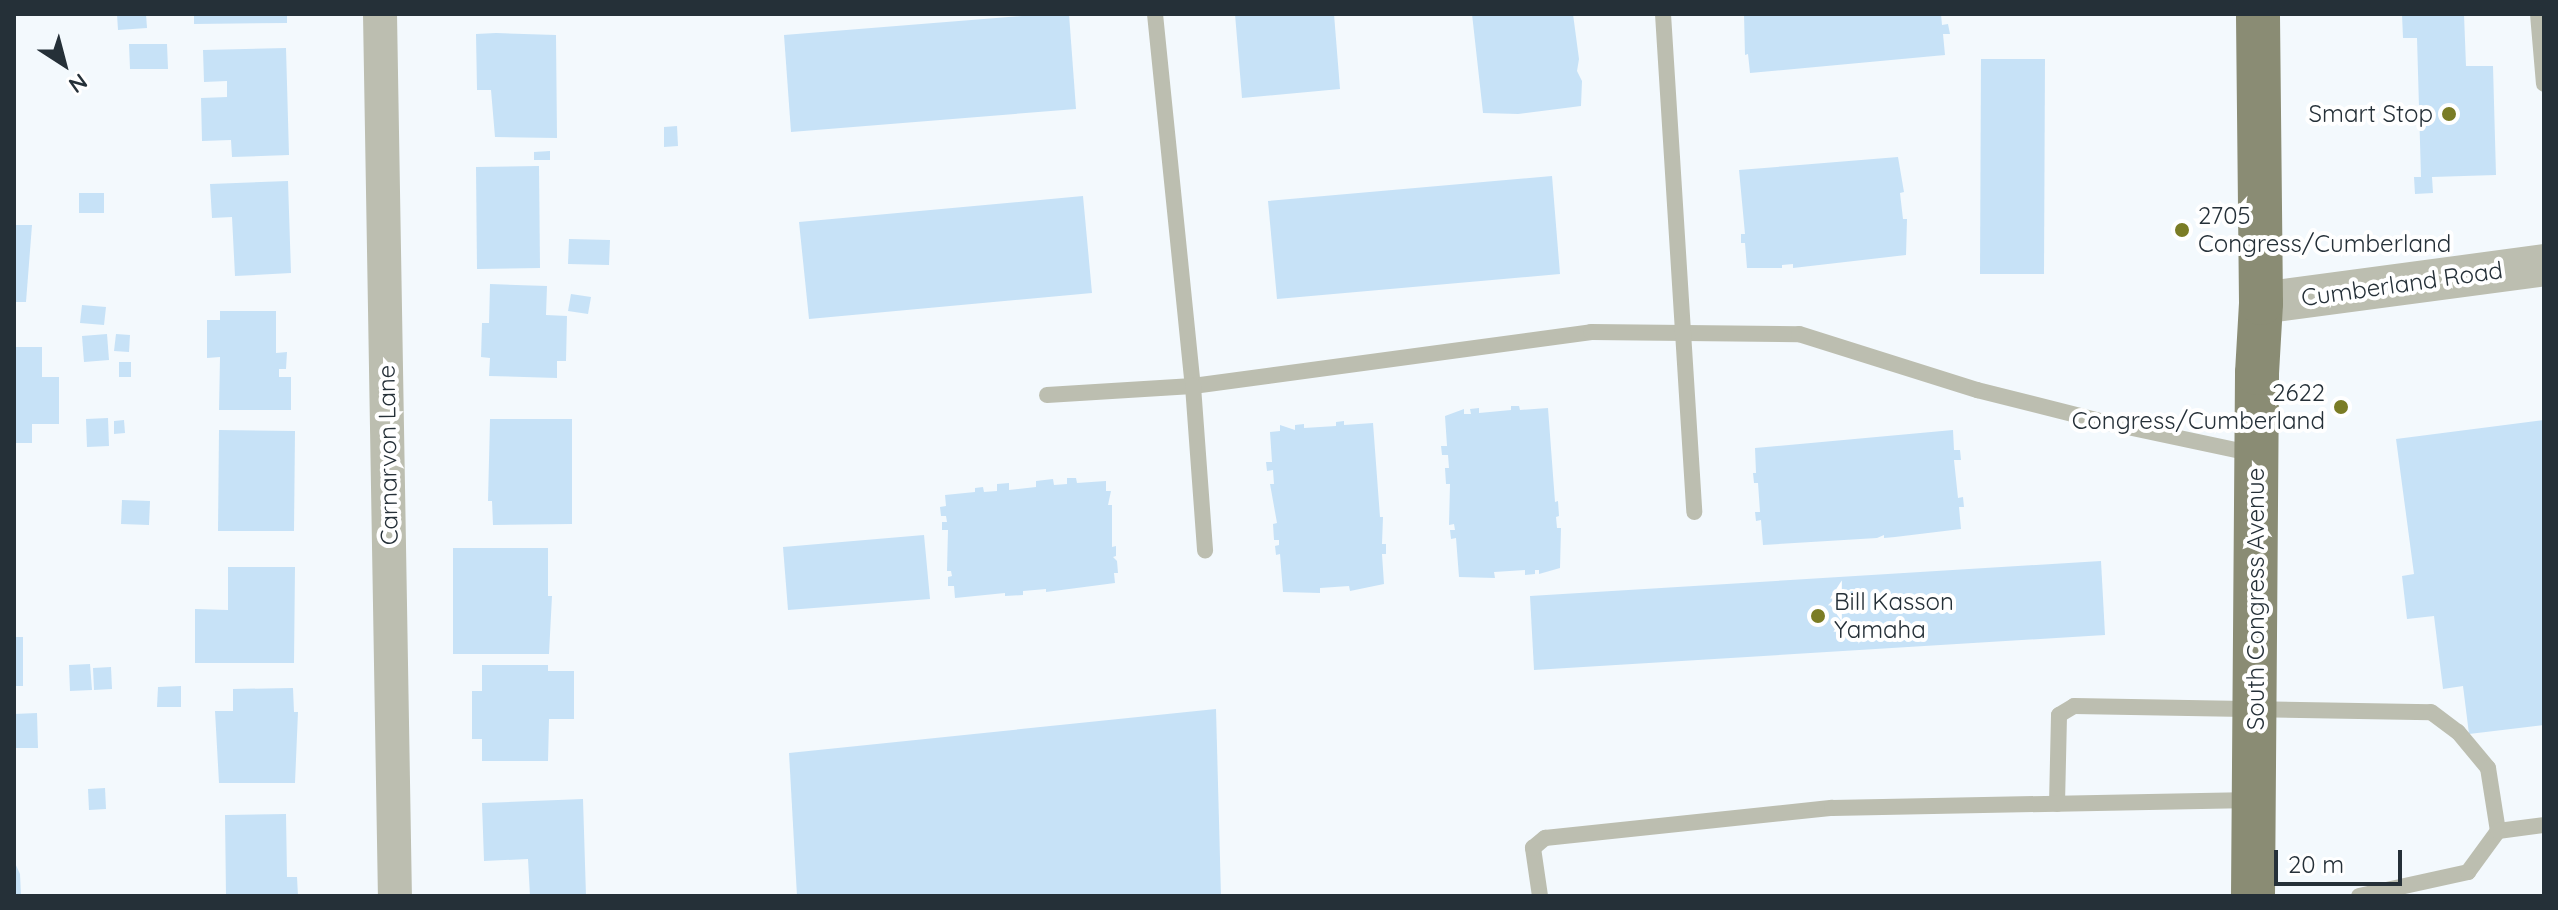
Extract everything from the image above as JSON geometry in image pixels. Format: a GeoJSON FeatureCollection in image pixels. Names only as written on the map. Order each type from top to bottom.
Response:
{"type":"FeatureCollection","features":[{"type":"Feature","properties":{"kind":"main road","name":"South Congress Avenue"},"geometry":{"type":"LineString","coordinates":[[2253,896],[2256,454],[2261,303],[2258,14]]}},
{"type":"Feature","properties":{"kind":"street","name":"Carnarvon Lane"},"geometry":{"type":"LineString","coordinates":[[380,14],[395,896]]}},
{"type":"Feature","properties":{"kind":"street","name":"Cumberland Road"},"geometry":{"type":"LineString","coordinates":[[2261,303],[2544,265]]}},
{"type":"Feature","properties":{"kind":"lane"},"geometry":{"type":"LineString","coordinates":[[1155,14],[1193,386],[1205,551]]}},
{"type":"Feature","properties":{"kind":"lane"},"geometry":{"type":"LineString","coordinates":[[1663,14],[1694,512]]}},
{"type":"Feature","properties":{"kind":"lane"},"geometry":{"type":"LineString","coordinates":[[2538,14],[2544,84]]}},
{"type":"Feature","properties":{"kind":"lane"},"geometry":{"type":"LineString","coordinates":[[1047,395],[1193,386],[1591,332],[1799,334],[1977,390],[2104,422],[2256,454]]}},
{"type":"Feature","properties":{"kind":"lane"},"geometry":{"type":"LineString","coordinates":[[2057,804],[2059,715],[2074,706],[2431,712],[2458,732],[2488,768],[2498,831],[2468,872],[2359,896]]}},
{"type":"Feature","properties":{"kind":"lane"},"geometry":{"type":"LineString","coordinates":[[1540,896],[1533,848],[1545,838],[1832,808],[2255,800]]}},
{"type":"Feature","properties":{"kind":"lane"},"geometry":{"type":"LineString","coordinates":[[2498,831],[2544,825]]}},
{"type":"Feature","properties":{"kind":"building"},"geometry":{"type":"Polygon","coordinates":[[[117,14],[146,14],[147,28],[118,30],[117,14]]]}},
{"type":"Feature","properties":{"kind":"building"},"geometry":{"type":"Polygon","coordinates":[[[194,14],[287,14],[287,23],[194,24],[194,14]]]}},
{"type":"Feature","properties":{"kind":"building"},"geometry":{"type":"Polygon","coordinates":[[[1069,14],[1076,109],[791,132],[784,35],[1069,14]]]}},
{"type":"Feature","properties":{"kind":"building"},"geometry":{"type":"Polygon","coordinates":[[[1235,14],[1334,14],[1340,89],[1242,98],[1235,14]]]}},
{"type":"Feature","properties":{"kind":"building"},"geometry":{"type":"Polygon","coordinates":[[[1472,14],[1573,14],[1579,59],[1577,71],[1582,81],[1581,106],[1518,114],[1483,113],[1472,14]]]}},
{"type":"Feature","properties":{"kind":"building"},"geometry":{"type":"Polygon","coordinates":[[[1744,14],[1941,14],[1942,25],[1948,24],[1950,34],[1943,34],[1945,55],[1750,73],[1748,54],[1745,55],[1744,14]]]}},
{"type":"Feature","properties":{"kind":"building"},"geometry":{"type":"Polygon","coordinates":[[[2402,14],[2464,14],[2466,66],[2493,66],[2496,175],[2432,177],[2433,193],[2415,194],[2414,177],[2421,177],[2417,38],[2403,38],[2402,14]]]}},
{"type":"Feature","properties":{"kind":"building"},"geometry":{"type":"Polygon","coordinates":[[[476,34],[556,35],[557,138],[495,137],[491,90],[477,90],[476,34]]]}},
{"type":"Feature","properties":{"kind":"building"},"geometry":{"type":"Polygon","coordinates":[[[129,44],[167,44],[168,69],[130,69],[129,44]]]}},
{"type":"Feature","properties":{"kind":"building"},"geometry":{"type":"Polygon","coordinates":[[[286,48],[289,155],[232,157],[231,140],[202,141],[201,98],[227,97],[227,81],[204,82],[203,50],[286,48]]]}},
{"type":"Feature","properties":{"kind":"building"},"geometry":{"type":"Polygon","coordinates":[[[1981,59],[2045,59],[2044,274],[1980,274],[1981,59]]]}},
{"type":"Feature","properties":{"kind":"building"},"geometry":{"type":"Polygon","coordinates":[[[677,126],[678,146],[664,147],[664,127],[677,126]]]}},
{"type":"Feature","properties":{"kind":"building"},"geometry":{"type":"Polygon","coordinates":[[[550,151],[550,160],[534,160],[534,152],[550,151]]]}},
{"type":"Feature","properties":{"kind":"building"},"geometry":{"type":"Polygon","coordinates":[[[1898,157],[1904,192],[1900,193],[1903,219],[1907,219],[1906,255],[1793,268],[1793,264],[1782,265],[1782,268],[1747,268],[1745,243],[1741,243],[1741,234],[1745,234],[1739,170],[1898,157]]]}},
{"type":"Feature","properties":{"kind":"building"},"geometry":{"type":"Polygon","coordinates":[[[539,166],[540,268],[477,269],[476,167],[539,166]]]}},
{"type":"Feature","properties":{"kind":"building"},"geometry":{"type":"Polygon","coordinates":[[[1552,176],[1560,274],[1277,299],[1268,201],[1552,176]]]}},
{"type":"Feature","properties":{"kind":"building"},"geometry":{"type":"Polygon","coordinates":[[[288,181],[291,273],[235,276],[232,217],[212,218],[210,184],[288,181]]]}},
{"type":"Feature","properties":{"kind":"building"},"geometry":{"type":"Polygon","coordinates":[[[79,193],[104,193],[104,213],[79,213],[79,193]]]}},
{"type":"Feature","properties":{"kind":"building"},"geometry":{"type":"Polygon","coordinates":[[[1083,196],[1092,293],[809,319],[799,222],[1083,196]]]}},
{"type":"Feature","properties":{"kind":"building"},"geometry":{"type":"Polygon","coordinates":[[[14,225],[32,225],[26,302],[14,302],[14,225]]]}},
{"type":"Feature","properties":{"kind":"building"},"geometry":{"type":"Polygon","coordinates":[[[569,239],[610,240],[609,265],[568,264],[569,239]]]}},
{"type":"Feature","properties":{"kind":"building"},"geometry":{"type":"Polygon","coordinates":[[[490,284],[547,286],[546,315],[567,316],[566,361],[557,361],[557,378],[489,376],[490,358],[481,357],[482,323],[489,323],[490,284]]]}},
{"type":"Feature","properties":{"kind":"building"},"geometry":{"type":"Polygon","coordinates":[[[571,294],[591,297],[588,314],[568,311],[571,294]]]}},
{"type":"Feature","properties":{"kind":"building"},"geometry":{"type":"Polygon","coordinates":[[[82,305],[106,307],[104,325],[80,323],[82,305]]]}},
{"type":"Feature","properties":{"kind":"building"},"geometry":{"type":"Polygon","coordinates":[[[220,311],[276,311],[276,353],[287,352],[286,369],[279,369],[279,377],[291,377],[291,410],[219,410],[220,357],[207,358],[207,320],[220,320],[220,311]]]}},
{"type":"Feature","properties":{"kind":"building"},"geometry":{"type":"Polygon","coordinates":[[[107,334],[109,360],[84,362],[82,336],[107,334]]]}},
{"type":"Feature","properties":{"kind":"building"},"geometry":{"type":"Polygon","coordinates":[[[116,334],[130,335],[129,352],[114,351],[116,334]]]}},
{"type":"Feature","properties":{"kind":"building"},"geometry":{"type":"Polygon","coordinates":[[[14,347],[42,347],[42,377],[59,377],[59,424],[32,424],[32,443],[14,443],[14,347]]]}},
{"type":"Feature","properties":{"kind":"building"},"geometry":{"type":"Polygon","coordinates":[[[119,362],[131,362],[131,377],[119,377],[119,362]]]}},
{"type":"Feature","properties":{"kind":"building"},"geometry":{"type":"Polygon","coordinates":[[[1511,406],[1519,406],[1520,410],[1548,408],[1555,502],[1558,501],[1557,528],[1561,528],[1560,568],[1539,574],[1539,570],[1535,570],[1535,574],[1525,575],[1525,570],[1494,572],[1495,578],[1459,577],[1456,538],[1451,539],[1450,530],[1455,530],[1454,524],[1449,525],[1450,484],[1446,484],[1445,468],[1449,468],[1448,455],[1442,455],[1441,446],[1447,446],[1445,416],[1464,409],[1464,414],[1471,414],[1470,409],[1479,408],[1479,413],[1511,410],[1511,406]]]}},
{"type":"Feature","properties":{"kind":"building"},"geometry":{"type":"Polygon","coordinates":[[[108,418],[109,446],[87,447],[86,419],[108,418]]]}},
{"type":"Feature","properties":{"kind":"building"},"geometry":{"type":"Polygon","coordinates":[[[490,419],[572,419],[572,524],[493,525],[492,501],[488,501],[490,419]]]}},
{"type":"Feature","properties":{"kind":"building"},"geometry":{"type":"Polygon","coordinates":[[[124,420],[125,433],[114,434],[114,421],[124,420]]]}},
{"type":"Feature","properties":{"kind":"building"},"geometry":{"type":"Polygon","coordinates":[[[2544,420],[2544,725],[2469,734],[2463,686],[2443,689],[2434,616],[2407,619],[2402,576],[2414,574],[2396,439],[2544,420]]]}},
{"type":"Feature","properties":{"kind":"building"},"geometry":{"type":"Polygon","coordinates":[[[1344,421],[1344,425],[1373,423],[1380,517],[1383,517],[1382,544],[1386,544],[1386,554],[1382,554],[1384,584],[1350,591],[1349,586],[1320,588],[1320,593],[1283,592],[1280,554],[1276,555],[1275,546],[1279,545],[1279,540],[1274,540],[1273,524],[1277,523],[1270,484],[1274,484],[1273,470],[1267,471],[1266,462],[1272,462],[1270,432],[1280,431],[1280,425],[1295,430],[1295,425],[1304,424],[1304,428],[1336,426],[1336,422],[1344,421]]]}},
{"type":"Feature","properties":{"kind":"building"},"geometry":{"type":"Polygon","coordinates":[[[219,430],[295,431],[294,531],[218,531],[219,430]]]}},
{"type":"Feature","properties":{"kind":"building"},"geometry":{"type":"Polygon","coordinates":[[[1953,430],[1954,450],[1960,450],[1961,460],[1954,460],[1958,498],[1963,497],[1964,507],[1959,507],[1961,529],[1884,538],[1884,535],[1877,538],[1763,545],[1761,520],[1756,521],[1755,512],[1760,512],[1758,483],[1754,483],[1753,473],[1756,473],[1755,448],[1953,430]]]}},
{"type":"Feature","properties":{"kind":"building"},"geometry":{"type":"Polygon","coordinates":[[[1067,478],[1076,478],[1077,483],[1106,481],[1106,491],[1111,491],[1108,505],[1112,505],[1112,547],[1116,546],[1116,556],[1113,557],[1117,561],[1118,573],[1114,573],[1115,583],[1046,592],[1046,589],[1023,591],[1023,595],[1005,596],[1005,593],[955,598],[954,586],[948,586],[948,577],[952,576],[951,571],[947,571],[948,530],[942,530],[942,522],[947,522],[946,516],[941,516],[940,507],[946,506],[945,495],[975,492],[975,488],[983,487],[984,492],[997,491],[997,484],[1009,483],[1009,490],[1036,487],[1036,481],[1053,479],[1054,485],[1067,484],[1067,478]]]}},
{"type":"Feature","properties":{"kind":"building"},"geometry":{"type":"Polygon","coordinates":[[[122,500],[150,501],[149,525],[121,524],[122,500]]]}},
{"type":"Feature","properties":{"kind":"building"},"geometry":{"type":"Polygon","coordinates":[[[924,535],[930,599],[788,610],[783,547],[924,535]]]}},
{"type":"Feature","properties":{"kind":"building"},"geometry":{"type":"Polygon","coordinates":[[[453,548],[548,548],[548,596],[552,596],[549,654],[453,654],[453,548]]]}},
{"type":"Feature","properties":{"kind":"building","name":"Bill Kasson Yamaha"},"geometry":{"type":"Polygon","coordinates":[[[2101,561],[2105,635],[1534,670],[1530,596],[2101,561]]]}},
{"type":"Feature","properties":{"kind":"building"},"geometry":{"type":"Polygon","coordinates":[[[228,567],[295,567],[294,663],[195,663],[195,609],[228,610],[228,567]]]}},
{"type":"Feature","properties":{"kind":"building"},"geometry":{"type":"Polygon","coordinates":[[[14,637],[23,637],[23,686],[14,686],[14,637]]]}},
{"type":"Feature","properties":{"kind":"building"},"geometry":{"type":"Polygon","coordinates":[[[90,664],[92,690],[70,691],[69,665],[90,664]]]}},
{"type":"Feature","properties":{"kind":"building"},"geometry":{"type":"Polygon","coordinates":[[[482,665],[548,665],[548,671],[574,671],[574,719],[549,719],[548,761],[482,761],[482,739],[472,739],[472,691],[482,691],[482,665]]]}},
{"type":"Feature","properties":{"kind":"building"},"geometry":{"type":"Polygon","coordinates":[[[111,667],[112,689],[94,690],[93,668],[111,667]]]}},
{"type":"Feature","properties":{"kind":"building"},"geometry":{"type":"Polygon","coordinates":[[[181,686],[181,707],[157,707],[158,687],[181,686]]]}},
{"type":"Feature","properties":{"kind":"building"},"geometry":{"type":"Polygon","coordinates":[[[293,688],[294,712],[298,712],[295,783],[219,783],[215,711],[233,711],[233,689],[293,688]]]}},
{"type":"Feature","properties":{"kind":"building"},"geometry":{"type":"Polygon","coordinates":[[[1216,709],[1221,896],[797,896],[789,753],[1216,709]]]}},
{"type":"Feature","properties":{"kind":"building"},"geometry":{"type":"Polygon","coordinates":[[[37,713],[38,748],[14,748],[14,714],[37,713]]]}},
{"type":"Feature","properties":{"kind":"building"},"geometry":{"type":"Polygon","coordinates":[[[105,788],[106,809],[89,810],[88,789],[105,788]]]}},
{"type":"Feature","properties":{"kind":"building"},"geometry":{"type":"Polygon","coordinates":[[[583,799],[586,896],[530,896],[528,859],[484,861],[482,803],[583,799]]]}},
{"type":"Feature","properties":{"kind":"building"},"geometry":{"type":"Polygon","coordinates":[[[286,814],[287,877],[297,877],[298,896],[226,896],[225,815],[286,814]]]}},
{"type":"Feature","properties":{"kind":"building"},"geometry":{"type":"Polygon","coordinates":[[[14,861],[20,874],[21,896],[14,896],[14,861]]]}},
{"type":"Feature","properties":{"kind":"place","name":"Smart Stop"},"geometry":{"type":"Point","coordinates":[2449,114]}},
{"type":"Feature","properties":{"kind":"place","name":"2705 Congress/Cumberland"},"geometry":{"type":"Point","coordinates":[2182,230]}},
{"type":"Feature","properties":{"kind":"place","name":"2622 Congress/Cumberland"},"geometry":{"type":"Point","coordinates":[2341,407]}},
{"type":"Feature","properties":{"kind":"place","name":"Bill Kasson Yamaha"},"geometry":{"type":"Point","coordinates":[1818,616]}}]}
